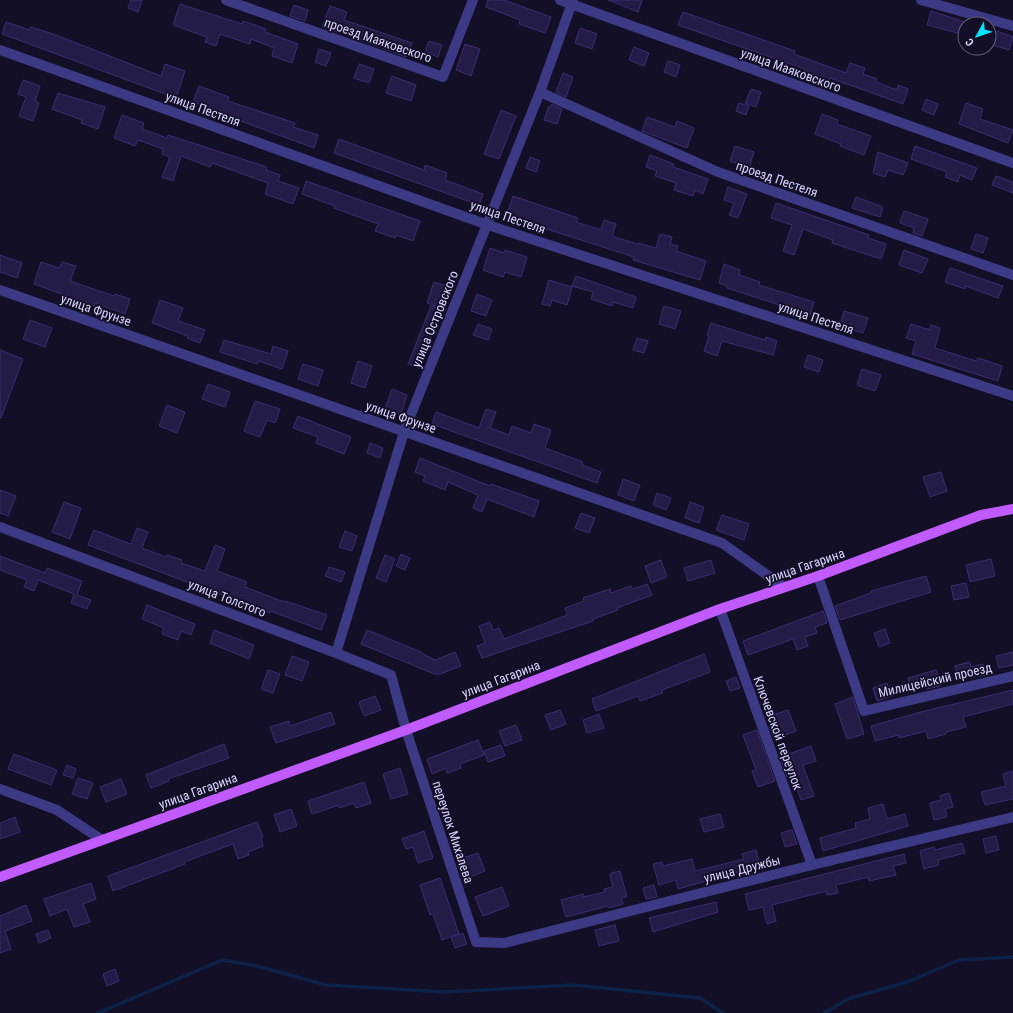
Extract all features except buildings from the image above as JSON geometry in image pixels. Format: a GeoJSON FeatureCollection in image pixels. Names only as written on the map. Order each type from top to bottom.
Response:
{"type":"FeatureCollection","features":[{"type":"Feature","properties":{"kind":"main road","name":"улица Гагарина"},"geometry":{"type":"LineString","coordinates":[[0,877],[406,730],[720,609],[818,576],[981,515],[1013,509]]}},
{"type":"Feature","properties":{"kind":"street","name":"проезд Маяковского"},"geometry":{"type":"LineString","coordinates":[[226,0],[443,77],[473,0]]}},
{"type":"Feature","properties":{"kind":"street","name":"улица Маяковского"},"geometry":{"type":"LineString","coordinates":[[560,0],[572,2],[1013,163]]}},
{"type":"Feature","properties":{"kind":"street"},"geometry":{"type":"LineString","coordinates":[[921,0],[1013,26]]}},
{"type":"Feature","properties":{"kind":"street","name":"улица Островского"},"geometry":{"type":"LineString","coordinates":[[336,653],[404,432],[540,92],[572,2]]}},
{"type":"Feature","properties":{"kind":"street","name":"улица Пестеля"},"geometry":{"type":"LineString","coordinates":[[0,50],[488,224],[1013,396]]}},
{"type":"Feature","properties":{"kind":"street","name":"проезд Пестеля"},"geometry":{"type":"LineString","coordinates":[[540,92],[718,172],[1013,275]]}},
{"type":"Feature","properties":{"kind":"street","name":"улица Фрунзе"},"geometry":{"type":"LineString","coordinates":[[0,290],[722,543],[784,588]]}},
{"type":"Feature","properties":{"kind":"street","name":"улица Толстого"},"geometry":{"type":"LineString","coordinates":[[0,527],[391,675],[406,730]]}},
{"type":"Feature","properties":{"kind":"street","name":"Милицейский проезд"},"geometry":{"type":"LineString","coordinates":[[818,576],[864,711],[1013,676]]}},
{"type":"Feature","properties":{"kind":"street","name":"Ключевской переулок"},"geometry":{"type":"LineString","coordinates":[[720,609],[812,865]]}},
{"type":"Feature","properties":{"kind":"street","name":"переулок Михалева"},"geometry":{"type":"LineString","coordinates":[[406,730],[476,942]]}},
{"type":"Feature","properties":{"kind":"street"},"geometry":{"type":"LineString","coordinates":[[0,788],[57,810],[102,840]]}},
{"type":"Feature","properties":{"kind":"street","name":"улица Дружбы"},"geometry":{"type":"LineString","coordinates":[[476,942],[504,943],[812,865],[1013,817]]}},
{"type":"Feature","properties":{"kind":"waterway"},"geometry":{"type":"LineString","coordinates":[[824,1013],[848,999],[907,982],[959,960],[1013,957]]}},
{"type":"Feature","properties":{"kind":"waterway"},"geometry":{"type":"LineString","coordinates":[[98,1013],[222,960],[257,966],[326,985],[446,992],[574,985],[700,998],[723,1013]]}}]}
